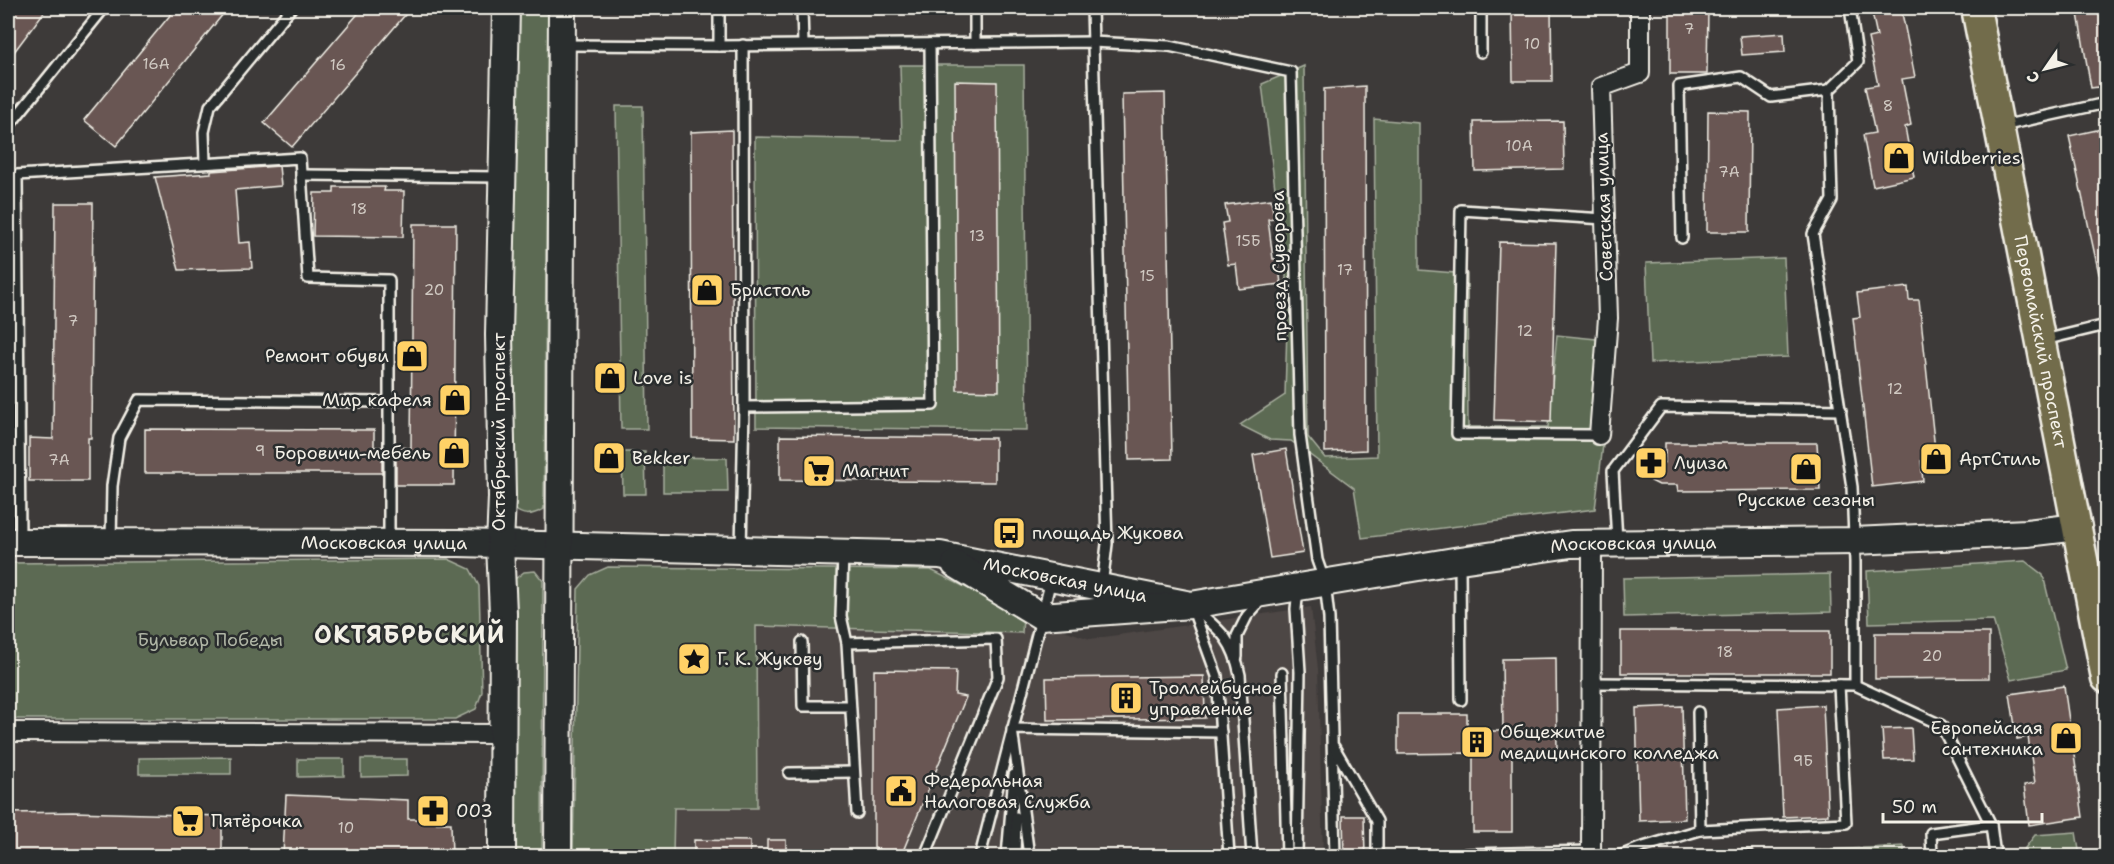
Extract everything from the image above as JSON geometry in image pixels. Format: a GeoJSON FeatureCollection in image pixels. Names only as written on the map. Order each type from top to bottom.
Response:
{"type":"FeatureCollection","features":[{"type":"Feature","properties":{"kind":"main road","name":"Первомайский проспект"},"geometry":{"type":"LineString","coordinates":[[1976,8],[2106,678]]}},
{"type":"Feature","properties":{"kind":"street","name":"Октябрьский проспект"},"geometry":{"type":"LineString","coordinates":[[502,856],[503,613],[500,545],[502,497],[499,335],[506,8]]}},
{"type":"Feature","properties":{"kind":"street"},"geometry":{"type":"LineString","coordinates":[[558,856],[561,616],[562,8]]}},
{"type":"Feature","properties":{"kind":"street","name":"Советская улица"},"geometry":{"type":"LineString","coordinates":[[1599,435],[1608,318],[1601,87],[1640,73],[1640,8]]}},
{"type":"Feature","properties":{"kind":"street","name":"Московская улица"},"geometry":{"type":"LineString","coordinates":[[14,542],[389,543],[940,555],[1052,578],[1090,598],[1191,605],[1460,560],[1592,542],[1854,541],[2027,533],[2078,527]]}},
{"type":"Feature","properties":{"kind":"street"},"geometry":{"type":"LineString","coordinates":[[1591,854],[1592,542]]}},
{"type":"Feature","properties":{"kind":"street","name":"Московская улица"},"geometry":{"type":"LineString","coordinates":[[940,555],[1041,616],[1090,598],[1191,605]]}},
{"type":"Feature","properties":{"kind":"street"},"geometry":{"type":"LineString","coordinates":[[8,732],[502,734]]}},
{"type":"Feature","properties":{"kind":"lane"},"geometry":{"type":"LineString","coordinates":[[8,127],[104,8]]}},
{"type":"Feature","properties":{"kind":"lane"},"geometry":{"type":"LineString","coordinates":[[205,162],[204,132],[210,106],[291,8]]}},
{"type":"Feature","properties":{"kind":"lane"},"geometry":{"type":"LineString","coordinates":[[719,8],[719,46]]}},
{"type":"Feature","properties":{"kind":"lane"},"geometry":{"type":"LineString","coordinates":[[802,8],[803,44]]}},
{"type":"Feature","properties":{"kind":"lane"},"geometry":{"type":"LineString","coordinates":[[975,8],[975,43]]}},
{"type":"Feature","properties":{"kind":"lane"},"geometry":{"type":"LineString","coordinates":[[1090,598],[1107,544],[1092,8]]}},
{"type":"Feature","properties":{"kind":"lane"},"geometry":{"type":"LineString","coordinates":[[1480,8],[1481,52]]}},
{"type":"Feature","properties":{"kind":"lane"},"geometry":{"type":"LineString","coordinates":[[1682,238],[1679,86],[1742,78],[1771,97],[1829,90],[1858,62],[1850,8]]}},
{"type":"Feature","properties":{"kind":"lane"},"geometry":{"type":"LineString","coordinates":[[562,45],[719,46],[1092,42]]}},
{"type":"Feature","properties":{"kind":"lane","name":"проезд Суворова"},"geometry":{"type":"LineString","coordinates":[[1092,42],[1169,46],[1291,72],[1300,435],[1317,561],[1325,582]]}},
{"type":"Feature","properties":{"kind":"lane"},"geometry":{"type":"LineString","coordinates":[[744,407],[933,405],[930,44]]}},
{"type":"Feature","properties":{"kind":"lane"},"geometry":{"type":"LineString","coordinates":[[741,551],[744,407],[743,45]]}},
{"type":"Feature","properties":{"kind":"lane"},"geometry":{"type":"LineString","coordinates":[[1829,90],[1832,200],[1813,234],[1852,487],[1855,685]]}},
{"type":"Feature","properties":{"kind":"lane"},"geometry":{"type":"LineString","coordinates":[[2000,127],[2106,103]]}},
{"type":"Feature","properties":{"kind":"lane"},"geometry":{"type":"LineString","coordinates":[[14,542],[19,416],[17,175],[300,158],[308,278],[388,280],[389,543]]}},
{"type":"Feature","properties":{"kind":"lane"},"geometry":{"type":"LineString","coordinates":[[301,175],[502,177]]}},
{"type":"Feature","properties":{"kind":"lane"},"geometry":{"type":"LineString","coordinates":[[1599,435],[1457,434],[1461,210],[1605,219]]}},
{"type":"Feature","properties":{"kind":"lane"},"geometry":{"type":"LineString","coordinates":[[2041,341],[2106,325]]}},
{"type":"Feature","properties":{"kind":"lane"},"geometry":{"type":"LineString","coordinates":[[111,542],[112,486],[119,438],[139,400],[389,402]]}},
{"type":"Feature","properties":{"kind":"lane"},"geometry":{"type":"LineString","coordinates":[[1617,543],[1612,471],[1661,407],[1841,410]]}},
{"type":"Feature","properties":{"kind":"lane"},"geometry":{"type":"LineString","coordinates":[[8,416],[19,416]]}},
{"type":"Feature","properties":{"kind":"lane"},"geometry":{"type":"LineString","coordinates":[[843,552],[841,616],[847,643],[857,813]]}},
{"type":"Feature","properties":{"kind":"lane"},"geometry":{"type":"LineString","coordinates":[[1460,560],[1461,700]]}},
{"type":"Feature","properties":{"kind":"lane"},"geometry":{"type":"LineString","coordinates":[[980,856],[1052,578]]}},
{"type":"Feature","properties":{"kind":"lane"},"geometry":{"type":"LineString","coordinates":[[1325,582],[1329,618],[1335,856]]}},
{"type":"Feature","properties":{"kind":"lane"},"geometry":{"type":"LineString","coordinates":[[1297,856],[1300,672],[1296,609],[1298,587]]}},
{"type":"Feature","properties":{"kind":"lane"},"geometry":{"type":"LineString","coordinates":[[1252,856],[1237,636],[1247,616],[1268,592]]}},
{"type":"Feature","properties":{"kind":"lane"},"geometry":{"type":"LineString","coordinates":[[1191,605],[1224,634],[1237,659]]}},
{"type":"Feature","properties":{"kind":"lane"},"geometry":{"type":"LineString","coordinates":[[1191,605],[1218,676],[1229,856]]}},
{"type":"Feature","properties":{"kind":"lane"},"geometry":{"type":"LineString","coordinates":[[847,643],[996,639],[998,677],[925,856]]}},
{"type":"Feature","properties":{"kind":"lane"},"geometry":{"type":"LineString","coordinates":[[802,642],[803,706],[850,706]]}},
{"type":"Feature","properties":{"kind":"lane"},"geometry":{"type":"LineString","coordinates":[[1282,673],[1287,856]]}},
{"type":"Feature","properties":{"kind":"lane"},"geometry":{"type":"LineString","coordinates":[[1593,683],[1855,685],[1941,725],[1991,825],[1995,856]]}},
{"type":"Feature","properties":{"kind":"lane"},"geometry":{"type":"LineString","coordinates":[[1620,856],[1700,830],[1846,824],[1839,685]]}},
{"type":"Feature","properties":{"kind":"lane"},"geometry":{"type":"LineString","coordinates":[[1698,712],[1700,830]]}},
{"type":"Feature","properties":{"kind":"lane"},"geometry":{"type":"LineString","coordinates":[[1012,729],[1221,732]]}},
{"type":"Feature","properties":{"kind":"lane"},"geometry":{"type":"LineString","coordinates":[[1012,729],[1029,856]]}},
{"type":"Feature","properties":{"kind":"lane"},"geometry":{"type":"LineString","coordinates":[[1333,745],[1377,821],[1377,856]]}},
{"type":"Feature","properties":{"kind":"lane"},"geometry":{"type":"LineString","coordinates":[[1007,856],[1016,759]]}},
{"type":"Feature","properties":{"kind":"lane"},"geometry":{"type":"LineString","coordinates":[[789,773],[854,772]]}},
{"type":"Feature","properties":{"kind":"lane"},"geometry":{"type":"LineString","coordinates":[[1015,856],[1018,774]]}},
{"type":"Feature","properties":{"kind":"lane"},"geometry":{"type":"LineString","coordinates":[[1021,797],[1023,856]]}},
{"type":"Feature","properties":{"kind":"lane"},"geometry":{"type":"LineString","coordinates":[[1932,856],[1931,833],[1991,825]]}},
{"type":"Feature","properties":{"kind":"lane"},"geometry":{"type":"LineString","coordinates":[[1466,856],[1466,854],[1591,854]]}},
{"type":"Feature","properties":{"kind":"lane"},"geometry":{"type":"LineString","coordinates":[[1741,856],[1749,856]]}},
{"type":"Feature","properties":{"kind":"shaded area"},"geometry":{"type":"Polygon","coordinates":[[[1311,607],[1318,669],[1323,856],[673,856],[674,808],[757,807],[756,626],[1021,633],[1023,616],[1090,639],[1311,607]]]}},
{"type":"Feature","properties":{"kind":"green space"},"geometry":{"type":"Polygon","coordinates":[[[509,8],[548,8],[544,509],[527,514],[520,513],[512,507],[509,8]]]}},
{"type":"Feature","properties":{"kind":"green space"},"geometry":{"type":"Polygon","coordinates":[[[900,65],[1024,65],[1027,430],[756,427],[755,137],[902,140],[900,65]]]}},
{"type":"Feature","properties":{"kind":"green space"},"geometry":{"type":"Polygon","coordinates":[[[1304,66],[1308,437],[1325,458],[1377,456],[1374,119],[1419,123],[1419,270],[1467,274],[1468,427],[1548,427],[1557,335],[1616,341],[1595,509],[1362,538],[1354,488],[1291,441],[1270,440],[1240,425],[1285,395],[1288,293],[1262,84],[1304,66]]]}},
{"type":"Feature","properties":{"kind":"green space"},"geometry":{"type":"Polygon","coordinates":[[[616,106],[643,106],[647,429],[621,429],[616,106]]]}},
{"type":"Feature","properties":{"kind":"green space"},"geometry":{"type":"Polygon","coordinates":[[[1784,258],[1788,357],[1650,363],[1646,263],[1784,258]]]}},
{"type":"Feature","properties":{"kind":"green space"},"geometry":{"type":"Polygon","coordinates":[[[622,452],[645,452],[646,494],[623,494],[622,452]]]}},
{"type":"Feature","properties":{"kind":"green space"},"geometry":{"type":"Polygon","coordinates":[[[663,457],[727,458],[728,492],[663,492],[663,457]]]}},
{"type":"Feature","properties":{"kind":"green space","name":"Бульвар Победы"},"geometry":{"type":"Polygon","coordinates":[[[448,559],[470,569],[479,586],[482,692],[476,709],[455,719],[8,719],[8,563],[448,559]]]}},
{"type":"Feature","properties":{"kind":"green space"},"geometry":{"type":"Polygon","coordinates":[[[2025,561],[2043,575],[2066,670],[2011,680],[1993,620],[1869,623],[1867,571],[2025,561]]]}},
{"type":"Feature","properties":{"kind":"green space"},"geometry":{"type":"Polygon","coordinates":[[[608,567],[931,570],[1023,616],[1022,633],[756,626],[757,808],[674,808],[673,856],[573,856],[578,589],[590,575],[608,567]]]}},
{"type":"Feature","properties":{"kind":"green space"},"geometry":{"type":"Polygon","coordinates":[[[535,571],[543,581],[542,856],[514,856],[515,579],[524,572],[535,571]]]}},
{"type":"Feature","properties":{"kind":"green space"},"geometry":{"type":"Polygon","coordinates":[[[1830,574],[1831,612],[1624,617],[1623,578],[1830,574]]]}},
{"type":"Feature","properties":{"kind":"green space"},"geometry":{"type":"Polygon","coordinates":[[[231,757],[231,774],[139,774],[139,758],[231,757]]]}},
{"type":"Feature","properties":{"kind":"green space"},"geometry":{"type":"Polygon","coordinates":[[[298,759],[344,759],[344,776],[298,777],[298,759]]]}},
{"type":"Feature","properties":{"kind":"green space"},"geometry":{"type":"Polygon","coordinates":[[[361,759],[407,759],[407,776],[361,777],[361,759]]]}},
{"type":"Feature","properties":{"kind":"green space"},"geometry":{"type":"Polygon","coordinates":[[[2076,832],[2080,856],[2019,856],[2035,835],[2076,832]]]}},
{"type":"Feature","properties":{"kind":"green space"},"geometry":{"type":"Polygon","coordinates":[[[1904,846],[1904,856],[1776,856],[1775,853],[1904,846]]]}},
{"type":"Feature","properties":{"kind":"building"},"geometry":{"type":"Polygon","coordinates":[[[8,8],[47,8],[8,60],[8,8]]]}},
{"type":"Feature","properties":{"kind":"building"},"geometry":{"type":"Polygon","coordinates":[[[176,8],[228,8],[116,146],[84,120],[176,8]]]}},
{"type":"Feature","properties":{"kind":"building"},"geometry":{"type":"Polygon","coordinates":[[[363,8],[411,8],[292,147],[264,123],[363,8]]]}},
{"type":"Feature","properties":{"kind":"building"},"geometry":{"type":"Polygon","coordinates":[[[1512,8],[1551,8],[1552,81],[1513,81],[1512,8]]]}},
{"type":"Feature","properties":{"kind":"building"},"geometry":{"type":"Polygon","coordinates":[[[1670,8],[1708,8],[1707,74],[1670,74],[1670,8]]]}},
{"type":"Feature","properties":{"kind":"building"},"geometry":{"type":"Polygon","coordinates":[[[1871,8],[1901,8],[1915,77],[1902,79],[1911,125],[1905,127],[1914,177],[1873,186],[1863,135],[1875,133],[1865,87],[1878,85],[1868,38],[1877,36],[1871,8]]]}},
{"type":"Feature","properties":{"kind":"building"},"geometry":{"type":"Polygon","coordinates":[[[2077,8],[2106,8],[2106,86],[2091,88],[2077,8]]]}},
{"type":"Feature","properties":{"kind":"building"},"geometry":{"type":"Polygon","coordinates":[[[1784,33],[1785,52],[1742,55],[1740,36],[1784,33]]]}},
{"type":"Feature","properties":{"kind":"building"},"geometry":{"type":"Polygon","coordinates":[[[955,81],[997,82],[999,391],[957,390],[955,81]]]}},
{"type":"Feature","properties":{"kind":"building"},"geometry":{"type":"Polygon","coordinates":[[[1365,86],[1366,450],[1325,452],[1324,89],[1365,86]]]}},
{"type":"Feature","properties":{"kind":"building"},"geometry":{"type":"Polygon","coordinates":[[[1165,93],[1172,459],[1129,460],[1122,94],[1165,93]]]}},
{"type":"Feature","properties":{"kind":"building"},"geometry":{"type":"Polygon","coordinates":[[[1708,111],[1750,112],[1749,232],[1707,232],[1708,111]]]}},
{"type":"Feature","properties":{"kind":"building"},"geometry":{"type":"Polygon","coordinates":[[[1563,121],[1564,169],[1475,171],[1474,122],[1563,121]]]}},
{"type":"Feature","properties":{"kind":"building"},"geometry":{"type":"Polygon","coordinates":[[[2106,128],[2106,273],[2099,274],[2069,136],[2106,128]]]}},
{"type":"Feature","properties":{"kind":"building"},"geometry":{"type":"Polygon","coordinates":[[[732,130],[734,439],[692,438],[691,132],[732,130]]]}},
{"type":"Feature","properties":{"kind":"building"},"geometry":{"type":"Polygon","coordinates":[[[279,166],[281,186],[235,190],[239,243],[250,242],[252,268],[179,270],[155,177],[279,166]]]}},
{"type":"Feature","properties":{"kind":"building"},"geometry":{"type":"Polygon","coordinates":[[[334,187],[385,187],[384,191],[404,191],[403,237],[313,236],[314,193],[334,193],[334,187]]]}},
{"type":"Feature","properties":{"kind":"building"},"geometry":{"type":"Polygon","coordinates":[[[1271,199],[1274,218],[1268,219],[1273,259],[1278,259],[1281,284],[1239,289],[1236,264],[1228,265],[1222,223],[1228,222],[1225,205],[1271,199]]]}},
{"type":"Feature","properties":{"kind":"building"},"geometry":{"type":"Polygon","coordinates":[[[55,203],[93,203],[91,438],[88,438],[88,481],[29,481],[29,438],[53,439],[55,203]]]}},
{"type":"Feature","properties":{"kind":"building"},"geometry":{"type":"Polygon","coordinates":[[[413,224],[456,224],[454,485],[396,485],[396,447],[411,448],[413,224]]]}},
{"type":"Feature","properties":{"kind":"building"},"geometry":{"type":"Polygon","coordinates":[[[1499,242],[1556,243],[1551,422],[1494,420],[1499,242]]]}},
{"type":"Feature","properties":{"kind":"building"},"geometry":{"type":"Polygon","coordinates":[[[1908,287],[1909,300],[1919,300],[1936,459],[1921,461],[1923,481],[1872,487],[1853,318],[1860,317],[1857,293],[1908,287]]]}},
{"type":"Feature","properties":{"kind":"building"},"geometry":{"type":"Polygon","coordinates":[[[145,429],[374,430],[374,447],[382,447],[382,473],[145,473],[145,429]]]}},
{"type":"Feature","properties":{"kind":"building"},"geometry":{"type":"Polygon","coordinates":[[[780,436],[995,438],[995,482],[780,480],[780,436]]]}},
{"type":"Feature","properties":{"kind":"building"},"geometry":{"type":"Polygon","coordinates":[[[1665,443],[1817,443],[1820,490],[1678,491],[1677,485],[1659,485],[1651,481],[1650,472],[1665,462],[1665,443]]]}},
{"type":"Feature","properties":{"kind":"building"},"geometry":{"type":"Polygon","coordinates":[[[1286,449],[1303,553],[1270,558],[1253,455],[1286,449]]]}},
{"type":"Feature","properties":{"kind":"building"},"geometry":{"type":"Polygon","coordinates":[[[1621,631],[1830,631],[1830,673],[1621,673],[1621,631]]]}},
{"type":"Feature","properties":{"kind":"building"},"geometry":{"type":"Polygon","coordinates":[[[1875,633],[1989,633],[1989,678],[1875,679],[1875,633]]]}},
{"type":"Feature","properties":{"kind":"building","name":"Общежитие медицинского колледжа"},"geometry":{"type":"Polygon","coordinates":[[[1556,658],[1557,753],[1512,753],[1512,832],[1473,832],[1473,753],[1398,754],[1398,714],[1467,714],[1467,731],[1503,731],[1502,659],[1556,658]]]}},
{"type":"Feature","properties":{"kind":"building","name":"Федеральная Налоговая Служба"},"geometry":{"type":"Polygon","coordinates":[[[874,670],[956,671],[955,695],[966,697],[901,856],[874,848],[874,670]]]}},
{"type":"Feature","properties":{"kind":"building","name":"Троллейбусное управление"},"geometry":{"type":"Polygon","coordinates":[[[1204,676],[1205,718],[1047,720],[1046,678],[1204,676]]]}},
{"type":"Feature","properties":{"kind":"building"},"geometry":{"type":"Polygon","coordinates":[[[2064,686],[2083,817],[2029,825],[2024,785],[2035,783],[2028,737],[2017,739],[2010,694],[2064,686]]]}},
{"type":"Feature","properties":{"kind":"building"},"geometry":{"type":"Polygon","coordinates":[[[1823,705],[1828,815],[1783,817],[1778,708],[1823,705]]]}},
{"type":"Feature","properties":{"kind":"building"},"geometry":{"type":"Polygon","coordinates":[[[1682,706],[1685,819],[1639,821],[1636,708],[1682,706]]]}},
{"type":"Feature","properties":{"kind":"building"},"geometry":{"type":"Polygon","coordinates":[[[1911,728],[1913,759],[1884,760],[1882,729],[1911,728]]]}},
{"type":"Feature","properties":{"kind":"building"},"geometry":{"type":"Polygon","coordinates":[[[286,795],[408,800],[408,819],[436,819],[436,823],[451,823],[452,856],[283,856],[286,795]]]}},
{"type":"Feature","properties":{"kind":"building"},"geometry":{"type":"Polygon","coordinates":[[[73,812],[222,816],[222,856],[8,855],[8,813],[73,812]]]}},
{"type":"Feature","properties":{"kind":"building"},"geometry":{"type":"Polygon","coordinates":[[[1343,816],[1364,816],[1365,856],[1344,856],[1343,816]]]}},
{"type":"Feature","properties":{"kind":"building"},"geometry":{"type":"Polygon","coordinates":[[[694,840],[750,841],[750,856],[694,856],[694,840]]]}},
{"type":"Feature","properties":{"kind":"building"},"geometry":{"type":"Polygon","coordinates":[[[767,840],[786,840],[786,856],[767,856],[767,840]]]}},
{"type":"Feature","properties":{"kind":"place","name":"Wildberries"},"geometry":{"type":"Point","coordinates":[1899,158]}},
{"type":"Feature","properties":{"kind":"place","name":"Бристоль"},"geometry":{"type":"Point","coordinates":[707,290]}},
{"type":"Feature","properties":{"kind":"place","name":"Ремонт обуви"},"geometry":{"type":"Point","coordinates":[412,356]}},
{"type":"Feature","properties":{"kind":"place","name":"Love is"},"geometry":{"type":"Point","coordinates":[610,378]}},
{"type":"Feature","properties":{"kind":"place","name":"Мир кафеля"},"geometry":{"type":"Point","coordinates":[455,400]}},
{"type":"Feature","properties":{"kind":"place","name":"Боровичи-мебель"},"geometry":{"type":"Point","coordinates":[454,453]}},
{"type":"Feature","properties":{"kind":"place","name":"Bekker"},"geometry":{"type":"Point","coordinates":[609,458]}},
{"type":"Feature","properties":{"kind":"place","name":"АртСтиль"},"geometry":{"type":"Point","coordinates":[1936,459]}},
{"type":"Feature","properties":{"kind":"place","name":"Луиза"},"geometry":{"type":"Point","coordinates":[1651,463]}},
{"type":"Feature","properties":{"kind":"place","name":"Русские сезоны"},"geometry":{"type":"Point","coordinates":[1806,469]}},
{"type":"Feature","properties":{"kind":"place","name":"Магнит"},"geometry":{"type":"Point","coordinates":[819,471]}},
{"type":"Feature","properties":{"kind":"place","name":"площадь Жукова"},"geometry":{"type":"Point","coordinates":[1009,533]}},
{"type":"Feature","properties":{"kind":"place","name":"Г. К. Жукову"},"geometry":{"type":"Point","coordinates":[694,659]}},
{"type":"Feature","properties":{"kind":"place","name":"Троллейбусное управление"},"geometry":{"type":"Point","coordinates":[1126,698]}},
{"type":"Feature","properties":{"kind":"place","name":"Европейская сантехника"},"geometry":{"type":"Point","coordinates":[2066,738]}},
{"type":"Feature","properties":{"kind":"place","name":"Общежитие медицинского колледжа"},"geometry":{"type":"Point","coordinates":[1477,742]}},
{"type":"Feature","properties":{"kind":"place","name":"Федеральная Налоговая Служба"},"geometry":{"type":"Point","coordinates":[901,791]}},
{"type":"Feature","properties":{"kind":"place","name":"003"},"geometry":{"type":"Point","coordinates":[433,811]}},
{"type":"Feature","properties":{"kind":"place","name":"Пятёрочка"},"geometry":{"type":"Point","coordinates":[188,821]}},
{"type":"Feature","properties":{"kind":"district","name":"ОКТЯБРЬСКИЙ"},"geometry":{"type":"Point","coordinates":[410,635]}}]}
